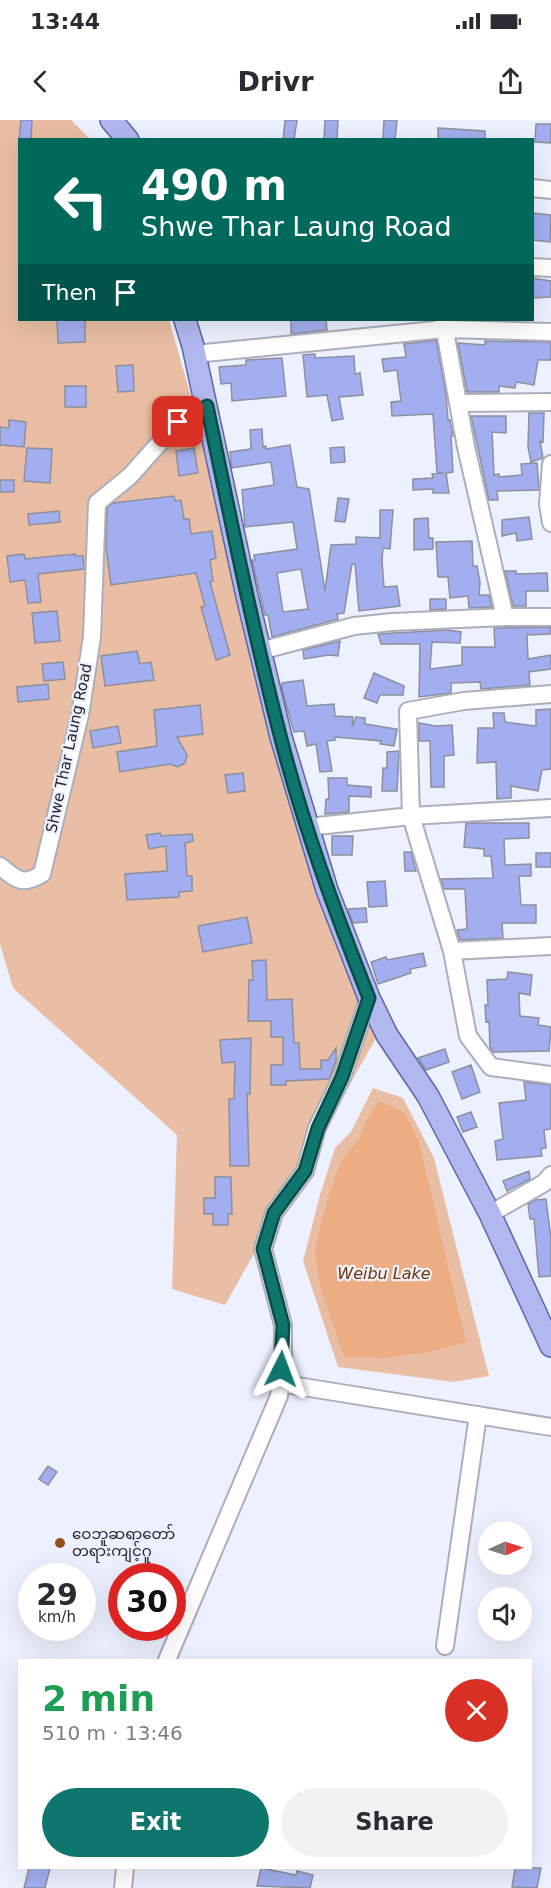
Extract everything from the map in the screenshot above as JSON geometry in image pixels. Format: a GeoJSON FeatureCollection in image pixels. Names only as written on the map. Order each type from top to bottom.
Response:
{"type":"FeatureCollection","features":[{"type":"Feature","properties":{"kind":"main road"},"geometry":{"type":"LineString","coordinates":[[111,120],[126,138]]}},
{"type":"Feature","properties":{"kind":"main road"},"geometry":{"type":"LineString","coordinates":[[185,321],[207,406],[281,737],[327,890],[369,998],[387,1035],[428,1096],[490,1214],[551,1346]]}},
{"type":"Feature","properties":{"kind":"street"},"geometry":{"type":"LineString","coordinates":[[534,188],[551,190]]}},
{"type":"Feature","properties":{"kind":"street"},"geometry":{"type":"LineString","coordinates":[[534,267],[551,268]]}},
{"type":"Feature","properties":{"kind":"street"},"geometry":{"type":"LineString","coordinates":[[444,324],[458,403],[505,617]]}},
{"type":"Feature","properties":{"kind":"street"},"geometry":{"type":"LineString","coordinates":[[195,354],[444,324],[551,332]]}},
{"type":"Feature","properties":{"kind":"street"},"geometry":{"type":"LineString","coordinates":[[458,403],[551,402]]}},
{"type":"Feature","properties":{"kind":"street","name":"Shwe Thar Laung Road"},"geometry":{"type":"LineString","coordinates":[[0,866],[19,881],[29,881],[42,874],[80,715],[92,637],[98,503],[130,476],[178,422],[207,406]]}},
{"type":"Feature","properties":{"kind":"street"},"geometry":{"type":"LineString","coordinates":[[551,464],[548,504],[551,524]]}},
{"type":"Feature","properties":{"kind":"street"},"geometry":{"type":"LineString","coordinates":[[260,651],[354,626],[392,622],[551,617]]}},
{"type":"Feature","properties":{"kind":"street"},"geometry":{"type":"LineString","coordinates":[[551,694],[464,701],[408,711],[411,816],[452,951],[468,1036],[491,1066],[551,1075]]}},
{"type":"Feature","properties":{"kind":"street"},"geometry":{"type":"LineString","coordinates":[[308,826],[411,816],[551,808]]}},
{"type":"Feature","properties":{"kind":"street"},"geometry":{"type":"LineString","coordinates":[[452,951],[551,946]]}},
{"type":"Feature","properties":{"kind":"street"},"geometry":{"type":"LineString","coordinates":[[167,1659],[279,1396],[283,1325],[263,1249],[274,1213],[305,1171],[318,1128],[342,1077],[369,998]]}},
{"type":"Feature","properties":{"kind":"street"},"geometry":{"type":"LineString","coordinates":[[490,1214],[549,1182]]}},
{"type":"Feature","properties":{"kind":"street"},"geometry":{"type":"LineString","coordinates":[[279,1383],[551,1427]]}},
{"type":"Feature","properties":{"kind":"street"},"geometry":{"type":"LineString","coordinates":[[445,1646],[478,1415]]}},
{"type":"Feature","properties":{"kind":"street"},"geometry":{"type":"LineString","coordinates":[[123,1888],[125,1869]]}},
{"type":"Feature","properties":{"kind":"shaded area"},"geometry":{"type":"Polygon","coordinates":[[[0,120],[71,120],[89,138],[18,138],[18,321],[169,321],[376,1038],[225,1305],[172,1289],[177,1135],[13,988],[0,944],[0,120]]]}},
{"type":"Feature","properties":{"kind":"shaded area","name":"Weibu Lake"},"geometry":{"type":"Polygon","coordinates":[[[373,1088],[403,1098],[434,1158],[489,1376],[454,1382],[338,1367],[303,1261],[335,1148],[351,1132],[373,1088]]]}},
{"type":"Feature","properties":{"kind":"water","name":"Weibu Lake"},"geometry":{"type":"Polygon","coordinates":[[[380,1101],[405,1113],[419,1142],[466,1342],[428,1352],[387,1358],[344,1357],[320,1286],[315,1250],[326,1204],[341,1161],[359,1139],[367,1119],[380,1101]]]}},
{"type":"Feature","properties":{"kind":"building"},"geometry":{"type":"Polygon","coordinates":[[[21,120],[32,120],[31,138],[19,138],[21,120]]]}},
{"type":"Feature","properties":{"kind":"building"},"geometry":{"type":"Polygon","coordinates":[[[285,120],[297,120],[294,138],[283,138],[285,120]]]}},
{"type":"Feature","properties":{"kind":"building"},"geometry":{"type":"Polygon","coordinates":[[[325,120],[338,120],[337,138],[324,138],[325,120]]]}},
{"type":"Feature","properties":{"kind":"building"},"geometry":{"type":"Polygon","coordinates":[[[384,120],[397,120],[395,138],[383,138],[384,120]]]}},
{"type":"Feature","properties":{"kind":"building"},"geometry":{"type":"Polygon","coordinates":[[[536,124],[551,124],[551,143],[535,142],[536,124]]]}},
{"type":"Feature","properties":{"kind":"building"},"geometry":{"type":"Polygon","coordinates":[[[438,128],[485,131],[485,138],[438,138],[438,128]]]}},
{"type":"Feature","properties":{"kind":"building"},"geometry":{"type":"Polygon","coordinates":[[[534,213],[551,215],[550,242],[534,240],[534,213]]]}},
{"type":"Feature","properties":{"kind":"building"},"geometry":{"type":"Polygon","coordinates":[[[534,278],[551,281],[551,297],[534,298],[534,278]]]}},
{"type":"Feature","properties":{"kind":"building"},"geometry":{"type":"Polygon","coordinates":[[[57,321],[85,321],[85,342],[58,343],[57,321]]]}},
{"type":"Feature","properties":{"kind":"building"},"geometry":{"type":"Polygon","coordinates":[[[291,321],[326,321],[327,330],[291,334],[291,321]]]}},
{"type":"Feature","properties":{"kind":"building"},"geometry":{"type":"Polygon","coordinates":[[[436,340],[446,394],[448,420],[450,420],[453,436],[451,436],[453,472],[446,473],[449,493],[433,493],[433,489],[413,490],[413,479],[433,478],[432,474],[443,473],[437,473],[433,414],[392,416],[391,402],[401,401],[397,370],[384,372],[382,359],[406,357],[404,344],[436,340]]]}},
{"type":"Feature","properties":{"kind":"building"},"geometry":{"type":"Polygon","coordinates":[[[485,341],[551,342],[551,360],[538,360],[534,385],[516,382],[515,388],[499,386],[499,392],[467,392],[458,343],[485,345],[485,341]]]}},
{"type":"Feature","properties":{"kind":"building"},"geometry":{"type":"Polygon","coordinates":[[[315,354],[315,358],[354,356],[355,374],[360,373],[363,395],[339,397],[343,419],[332,421],[327,395],[307,397],[303,355],[315,354]]]}},
{"type":"Feature","properties":{"kind":"building"},"geometry":{"type":"Polygon","coordinates":[[[282,358],[286,396],[232,401],[231,383],[221,384],[219,367],[246,365],[246,360],[282,358]]]}},
{"type":"Feature","properties":{"kind":"building"},"geometry":{"type":"Polygon","coordinates":[[[133,365],[134,391],[118,392],[116,366],[133,365]]]}},
{"type":"Feature","properties":{"kind":"building"},"geometry":{"type":"Polygon","coordinates":[[[65,386],[86,386],[86,407],[65,407],[65,386]]]}},
{"type":"Feature","properties":{"kind":"building"},"geometry":{"type":"Polygon","coordinates":[[[529,413],[544,413],[543,442],[540,441],[543,458],[531,462],[528,447],[529,413]]]}},
{"type":"Feature","properties":{"kind":"building"},"geometry":{"type":"Polygon","coordinates":[[[471,416],[506,416],[506,433],[492,432],[494,475],[499,474],[499,477],[522,475],[521,464],[537,463],[539,490],[497,491],[498,500],[489,500],[471,416]]]}},
{"type":"Feature","properties":{"kind":"building"},"geometry":{"type":"Polygon","coordinates":[[[9,420],[26,422],[24,447],[0,445],[0,427],[9,428],[9,420]]]}},
{"type":"Feature","properties":{"kind":"building"},"geometry":{"type":"Polygon","coordinates":[[[262,429],[263,447],[266,446],[266,449],[290,445],[297,487],[309,489],[325,591],[331,545],[356,544],[356,537],[380,538],[380,510],[393,510],[390,549],[383,548],[382,561],[384,587],[397,586],[400,606],[359,611],[355,564],[352,564],[344,613],[337,614],[338,619],[272,637],[252,560],[255,560],[254,555],[297,549],[293,522],[245,527],[242,490],[274,485],[271,462],[232,468],[230,452],[251,449],[250,430],[262,429]],[[301,569],[277,573],[283,612],[308,609],[301,569]]]}},
{"type":"Feature","properties":{"kind":"building"},"geometry":{"type":"Polygon","coordinates":[[[344,447],[345,462],[331,463],[330,448],[344,447]]]}},
{"type":"Feature","properties":{"kind":"building"},"geometry":{"type":"Polygon","coordinates":[[[27,448],[52,449],[50,483],[24,481],[27,448]]]}},
{"type":"Feature","properties":{"kind":"building"},"geometry":{"type":"Polygon","coordinates":[[[194,448],[198,473],[179,476],[176,451],[194,448]]]}},
{"type":"Feature","properties":{"kind":"building"},"geometry":{"type":"Polygon","coordinates":[[[0,480],[14,480],[14,492],[0,492],[0,480]]]}},
{"type":"Feature","properties":{"kind":"building"},"geometry":{"type":"Polygon","coordinates":[[[174,496],[175,501],[181,500],[184,519],[189,519],[191,534],[212,531],[216,558],[210,560],[213,581],[210,582],[230,655],[216,660],[201,607],[205,606],[196,573],[111,585],[106,547],[107,508],[113,503],[174,496]]]}},
{"type":"Feature","properties":{"kind":"building"},"geometry":{"type":"Polygon","coordinates":[[[338,498],[349,499],[345,522],[335,521],[338,498]]]}},
{"type":"Feature","properties":{"kind":"building"},"geometry":{"type":"Polygon","coordinates":[[[59,511],[60,522],[29,525],[28,514],[59,511]]]}},
{"type":"Feature","properties":{"kind":"building"},"geometry":{"type":"Polygon","coordinates":[[[529,517],[532,539],[517,541],[516,533],[502,536],[502,520],[529,517]]]}},
{"type":"Feature","properties":{"kind":"building"},"geometry":{"type":"Polygon","coordinates":[[[428,518],[429,538],[433,538],[433,549],[414,550],[414,519],[428,518]]]}},
{"type":"Feature","properties":{"kind":"building"},"geometry":{"type":"Polygon","coordinates":[[[472,541],[473,566],[477,566],[480,582],[479,595],[489,595],[492,607],[469,608],[468,596],[450,598],[448,577],[438,577],[436,542],[472,541]]]}},
{"type":"Feature","properties":{"kind":"building"},"geometry":{"type":"Polygon","coordinates":[[[24,554],[25,559],[75,554],[75,556],[83,556],[84,569],[38,574],[41,602],[28,603],[25,580],[10,582],[7,556],[24,554]]]}},
{"type":"Feature","properties":{"kind":"building"},"geometry":{"type":"Polygon","coordinates":[[[505,571],[516,571],[516,574],[547,573],[548,591],[526,591],[526,606],[513,606],[505,571]]]}},
{"type":"Feature","properties":{"kind":"building"},"geometry":{"type":"Polygon","coordinates":[[[430,599],[446,599],[446,609],[430,610],[430,599]]]}},
{"type":"Feature","properties":{"kind":"building"},"geometry":{"type":"Polygon","coordinates":[[[57,611],[60,641],[35,643],[32,613],[57,611]]]}},
{"type":"Feature","properties":{"kind":"building"},"geometry":{"type":"Polygon","coordinates":[[[550,627],[550,634],[527,635],[528,659],[551,655],[551,669],[529,672],[530,685],[481,689],[480,682],[451,683],[451,693],[419,697],[420,644],[381,644],[378,634],[447,630],[461,632],[460,643],[432,642],[430,669],[462,665],[462,647],[495,647],[494,628],[550,627]]]}},
{"type":"Feature","properties":{"kind":"building"},"geometry":{"type":"Polygon","coordinates":[[[340,641],[338,656],[304,659],[303,650],[340,641]]]}},
{"type":"Feature","properties":{"kind":"building"},"geometry":{"type":"Polygon","coordinates":[[[137,651],[140,664],[151,662],[154,680],[105,686],[101,656],[137,651]]]}},
{"type":"Feature","properties":{"kind":"building"},"geometry":{"type":"Polygon","coordinates":[[[63,662],[65,679],[44,681],[42,664],[63,662]]]}},
{"type":"Feature","properties":{"kind":"building"},"geometry":{"type":"Polygon","coordinates":[[[374,673],[404,686],[403,695],[380,695],[377,703],[364,698],[374,673]]]}},
{"type":"Feature","properties":{"kind":"building"},"geometry":{"type":"Polygon","coordinates":[[[303,680],[307,706],[334,704],[335,716],[353,717],[352,727],[356,717],[365,718],[365,724],[397,729],[394,746],[380,744],[381,741],[335,737],[335,740],[327,741],[332,771],[320,772],[316,744],[307,746],[304,731],[294,732],[282,689],[282,683],[303,680]]]}},
{"type":"Feature","properties":{"kind":"building"},"geometry":{"type":"Polygon","coordinates":[[[48,684],[49,699],[18,702],[17,687],[48,684]]]}},
{"type":"Feature","properties":{"kind":"building"},"geometry":{"type":"Polygon","coordinates":[[[200,705],[203,734],[177,737],[187,755],[185,763],[178,767],[170,764],[120,772],[117,752],[157,746],[154,710],[200,705]]]}},
{"type":"Feature","properties":{"kind":"building"},"geometry":{"type":"Polygon","coordinates":[[[551,709],[551,769],[542,770],[538,791],[511,786],[511,798],[497,799],[496,762],[477,763],[478,728],[494,728],[493,713],[504,713],[505,722],[536,726],[536,710],[551,709]]]}},
{"type":"Feature","properties":{"kind":"building"},"geometry":{"type":"Polygon","coordinates":[[[419,723],[436,726],[452,725],[454,755],[444,756],[444,787],[431,787],[430,741],[419,741],[419,723]]]}},
{"type":"Feature","properties":{"kind":"building"},"geometry":{"type":"Polygon","coordinates":[[[118,726],[121,743],[93,748],[90,731],[118,726]]]}},
{"type":"Feature","properties":{"kind":"building"},"geometry":{"type":"Polygon","coordinates":[[[399,751],[397,791],[382,791],[383,768],[387,768],[387,752],[399,751]]]}},
{"type":"Feature","properties":{"kind":"building"},"geometry":{"type":"Polygon","coordinates":[[[243,773],[245,791],[228,793],[225,775],[243,773]]]}},
{"type":"Feature","properties":{"kind":"building"},"geometry":{"type":"Polygon","coordinates":[[[328,778],[347,778],[347,785],[371,787],[371,797],[349,796],[349,812],[325,814],[326,799],[329,799],[328,778]]]}},
{"type":"Feature","properties":{"kind":"building"},"geometry":{"type":"Polygon","coordinates":[[[466,823],[529,823],[529,838],[504,839],[505,865],[531,864],[531,876],[519,876],[521,905],[536,905],[536,923],[502,923],[503,938],[460,940],[457,930],[467,929],[465,889],[444,889],[441,879],[493,878],[491,856],[484,856],[484,849],[464,847],[466,823]]]}},
{"type":"Feature","properties":{"kind":"building"},"geometry":{"type":"Polygon","coordinates":[[[160,833],[161,836],[192,834],[193,841],[185,843],[187,876],[192,876],[192,891],[179,892],[179,897],[127,900],[125,874],[167,871],[166,846],[149,849],[146,835],[160,833]]]}},
{"type":"Feature","properties":{"kind":"building"},"geometry":{"type":"Polygon","coordinates":[[[332,836],[353,836],[352,855],[332,855],[332,836]]]}},
{"type":"Feature","properties":{"kind":"building"},"geometry":{"type":"Polygon","coordinates":[[[404,852],[411,852],[416,871],[405,871],[404,852]]]}},
{"type":"Feature","properties":{"kind":"building"},"geometry":{"type":"Polygon","coordinates":[[[536,853],[551,853],[551,867],[536,867],[536,853]]]}},
{"type":"Feature","properties":{"kind":"building"},"geometry":{"type":"Polygon","coordinates":[[[385,881],[387,906],[369,907],[367,882],[385,881]]]}},
{"type":"Feature","properties":{"kind":"building"},"geometry":{"type":"Polygon","coordinates":[[[366,908],[367,922],[353,923],[348,909],[366,908]]]}},
{"type":"Feature","properties":{"kind":"building"},"geometry":{"type":"Polygon","coordinates":[[[247,917],[252,943],[203,952],[198,926],[247,917]]]}},
{"type":"Feature","properties":{"kind":"building"},"geometry":{"type":"Polygon","coordinates":[[[423,953],[426,966],[410,969],[411,973],[378,984],[371,962],[386,957],[387,960],[423,953]]]}},
{"type":"Feature","properties":{"kind":"building"},"geometry":{"type":"Polygon","coordinates":[[[266,960],[267,1000],[292,999],[294,1043],[299,1043],[300,1069],[321,1069],[321,1060],[328,1060],[336,1048],[336,1061],[329,1079],[286,1081],[286,1085],[271,1085],[271,1065],[283,1065],[283,1037],[271,1037],[271,1021],[248,1021],[249,980],[253,980],[252,961],[266,960]]]}},
{"type":"Feature","properties":{"kind":"building"},"geometry":{"type":"Polygon","coordinates":[[[508,972],[532,975],[530,995],[519,993],[520,1016],[539,1018],[538,1025],[551,1027],[549,1051],[493,1052],[490,1047],[489,1021],[486,1022],[485,1005],[488,1005],[487,980],[507,979],[508,972]]]}},
{"type":"Feature","properties":{"kind":"building"},"geometry":{"type":"Polygon","coordinates":[[[251,1038],[250,1094],[247,1094],[249,1166],[230,1166],[229,1099],[234,1099],[235,1062],[222,1063],[220,1040],[251,1038]]]}},
{"type":"Feature","properties":{"kind":"building"},"geometry":{"type":"Polygon","coordinates":[[[445,1049],[449,1062],[426,1070],[418,1058],[445,1049]]]}},
{"type":"Feature","properties":{"kind":"building"},"geometry":{"type":"Polygon","coordinates":[[[471,1065],[480,1092],[462,1099],[452,1072],[471,1065]]]}},
{"type":"Feature","properties":{"kind":"building"},"geometry":{"type":"Polygon","coordinates":[[[524,1082],[551,1085],[551,1129],[544,1130],[546,1148],[541,1149],[542,1156],[497,1160],[495,1141],[503,1139],[499,1103],[526,1100],[524,1082]]]}},
{"type":"Feature","properties":{"kind":"building"},"geometry":{"type":"Polygon","coordinates":[[[471,1112],[477,1127],[463,1132],[457,1117],[471,1112]]]}},
{"type":"Feature","properties":{"kind":"building"},"geometry":{"type":"Polygon","coordinates":[[[529,1171],[530,1179],[507,1191],[503,1181],[529,1171]]]}},
{"type":"Feature","properties":{"kind":"building"},"geometry":{"type":"Polygon","coordinates":[[[215,1177],[231,1177],[232,1214],[228,1214],[228,1225],[213,1225],[213,1214],[204,1214],[204,1198],[215,1198],[215,1177]]]}},
{"type":"Feature","properties":{"kind":"building"},"geometry":{"type":"Polygon","coordinates":[[[546,1199],[551,1239],[551,1276],[539,1277],[534,1219],[530,1219],[528,1204],[535,1200],[546,1199]]]}},
{"type":"Feature","properties":{"kind":"building"},"geometry":{"type":"Polygon","coordinates":[[[48,1466],[57,1472],[48,1485],[39,1479],[48,1466]]]}},
{"type":"Feature","properties":{"kind":"building"},"geometry":{"type":"Polygon","coordinates":[[[541,1868],[537,1888],[512,1887],[515,1869],[541,1868]]]}},
{"type":"Feature","properties":{"kind":"building"},"geometry":{"type":"Polygon","coordinates":[[[29,1869],[50,1869],[45,1888],[24,1888],[29,1869]]]}},
{"type":"Feature","properties":{"kind":"building"},"geometry":{"type":"Polygon","coordinates":[[[261,1869],[296,1875],[297,1871],[313,1875],[310,1888],[257,1886],[261,1869]]]}},
{"type":"Feature","properties":{"kind":"place","name":"ဝေဘူဆရာတော် တရားကျင့်ဂူ"},"geometry":{"type":"Point","coordinates":[60,1543]}},
{"type":"Feature","properties":{"kind":"route"},"geometry":{"type":"LineString","coordinates":[[178,422],[207,406],[247,596],[281,737],[327,890],[369,998],[342,1077],[318,1128],[305,1171],[274,1213],[263,1249],[283,1325],[281,1369]]}}]}
